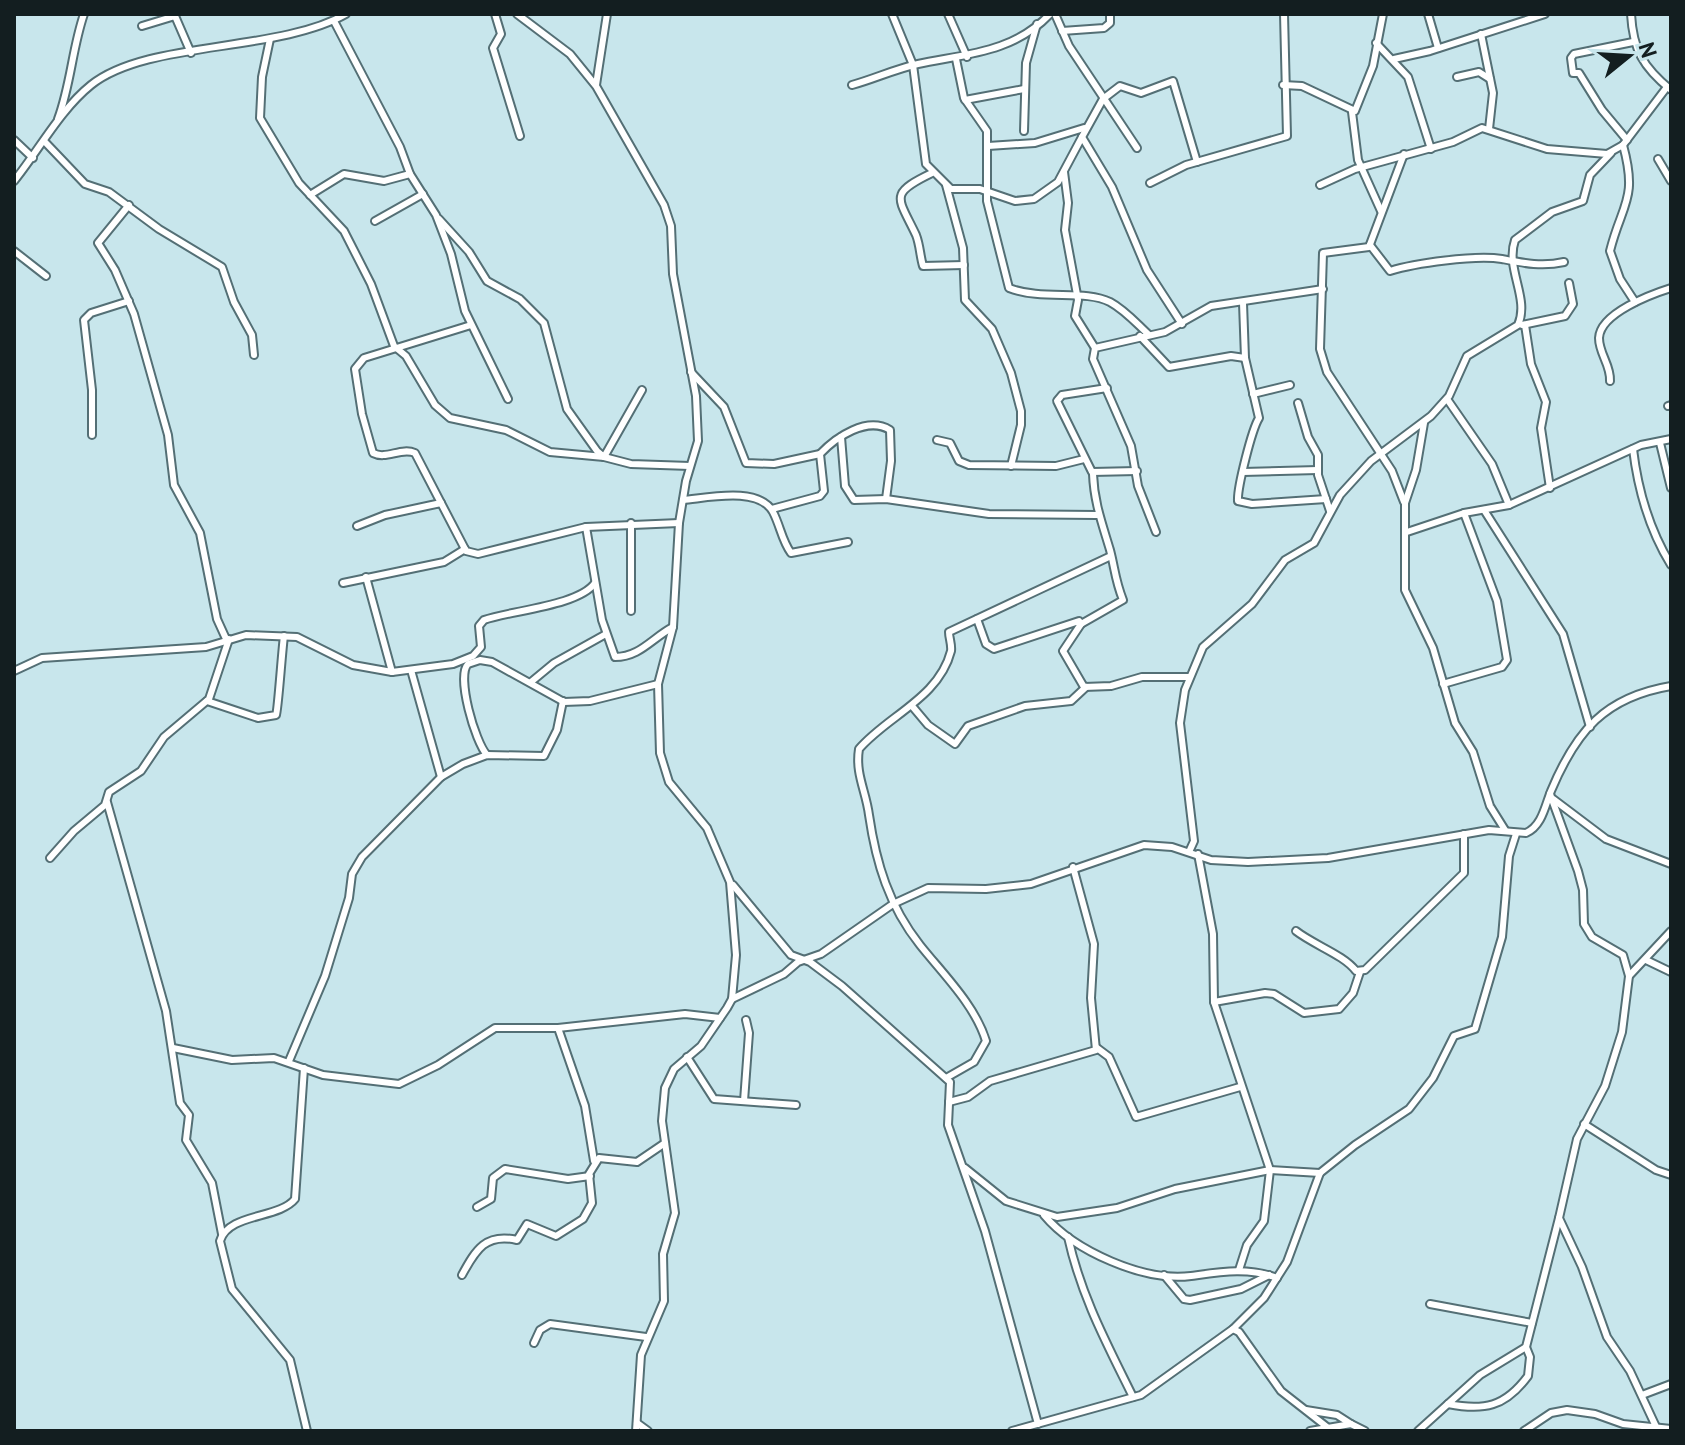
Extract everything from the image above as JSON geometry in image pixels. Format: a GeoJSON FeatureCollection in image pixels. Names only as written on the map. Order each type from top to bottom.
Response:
{"type":"FeatureCollection","features":[{"type":"Feature","properties":{"kind":"street"},"geometry":{"type":"LineString","coordinates":[[14,181],[57,122],[69,89],[74,46],[84,14]]}},
{"type":"Feature","properties":{"kind":"street"},"geometry":{"type":"LineString","coordinates":[[57,122],[90,86],[134,66],[270,39],[334,21],[346,14]]}},
{"type":"Feature","properties":{"kind":"street"},"geometry":{"type":"LineString","coordinates":[[495,14],[501,34],[493,48],[520,136]]}},
{"type":"Feature","properties":{"kind":"street"},"geometry":{"type":"LineString","coordinates":[[517,14],[570,54],[596,86],[669,217],[673,274],[691,371],[698,441],[679,523],[673,627],[658,684],[658,728],[665,775],[707,828],[730,882],[784,948],[842,986],[946,1078],[952,1087],[948,1125],[997,1271],[1038,1424]]}},
{"type":"Feature","properties":{"kind":"street"},"geometry":{"type":"LineString","coordinates":[[596,86],[607,14]]}},
{"type":"Feature","properties":{"kind":"street"},"geometry":{"type":"LineString","coordinates":[[892,14],[913,65],[922,145],[932,173],[954,190],[987,191],[1009,201],[1032,200],[1053,187],[1103,99],[1122,85],[1141,93],[1173,81],[1197,162]]}},
{"type":"Feature","properties":{"kind":"street"},"geometry":{"type":"LineString","coordinates":[[948,14],[967,57]]}},
{"type":"Feature","properties":{"kind":"street"},"geometry":{"type":"LineString","coordinates":[[852,85],[913,65],[987,52],[1052,14],[1103,99],[1137,148]]}},
{"type":"Feature","properties":{"kind":"street"},"geometry":{"type":"LineString","coordinates":[[1062,31],[1104,28],[1110,23],[1110,14]]}},
{"type":"Feature","properties":{"kind":"street"},"geometry":{"type":"LineString","coordinates":[[1150,183],[1197,162],[1287,136],[1283,85],[1284,14]]}},
{"type":"Feature","properties":{"kind":"street"},"geometry":{"type":"LineString","coordinates":[[1381,211],[1360,168],[1352,112],[1365,94],[1383,14]]}},
{"type":"Feature","properties":{"kind":"street"},"geometry":{"type":"LineString","coordinates":[[1428,14],[1438,48]]}},
{"type":"Feature","properties":{"kind":"street"},"geometry":{"type":"LineString","coordinates":[[1394,59],[1545,14]]}},
{"type":"Feature","properties":{"kind":"street"},"geometry":{"type":"LineString","coordinates":[[1550,488],[1541,428],[1546,402],[1531,364],[1521,325],[1519,293],[1511,263],[1513,243],[1520,234],[1552,212],[1583,201],[1590,175],[1625,143],[1669,89],[1639,58],[1633,42],[1631,14]]}},
{"type":"Feature","properties":{"kind":"street"},"geometry":{"type":"LineString","coordinates":[[142,26],[176,17],[191,53]]}},
{"type":"Feature","properties":{"kind":"street"},"geometry":{"type":"LineString","coordinates":[[334,21],[400,147],[410,174],[436,215],[469,252],[487,281],[515,296],[544,323],[567,409],[604,457]]}},
{"type":"Feature","properties":{"kind":"street"},"geometry":{"type":"LineString","coordinates":[[1024,131],[1024,89],[1037,24]]}},
{"type":"Feature","properties":{"kind":"street"},"geometry":{"type":"LineString","coordinates":[[1481,34],[1493,99],[1489,129]]}},
{"type":"Feature","properties":{"kind":"street"},"geometry":{"type":"LineString","coordinates":[[270,39],[260,118],[310,195],[336,221],[352,245],[398,350],[406,356],[435,405],[450,418],[506,430],[550,452],[604,457],[631,464],[690,466]]}},
{"type":"Feature","properties":{"kind":"street"},"geometry":{"type":"LineString","coordinates":[[1633,42],[1574,54],[1571,58],[1573,73],[1579,73],[1625,143],[1632,180],[1625,213],[1610,251],[1620,279],[1635,302]]}},
{"type":"Feature","properties":{"kind":"street"},"geometry":{"type":"LineString","coordinates":[[1376,43],[1394,59],[1411,82],[1431,149]]}},
{"type":"Feature","properties":{"kind":"street"},"geometry":{"type":"LineString","coordinates":[[956,59],[965,100],[985,126],[988,146],[987,205],[1009,288],[1057,298],[1077,295],[1109,301],[1149,335]]}},
{"type":"Feature","properties":{"kind":"street"},"geometry":{"type":"LineString","coordinates":[[1457,77],[1479,72],[1490,79]]}},
{"type":"Feature","properties":{"kind":"street"},"geometry":{"type":"LineString","coordinates":[[1283,85],[1310,89],[1352,112]]}},
{"type":"Feature","properties":{"kind":"street"},"geometry":{"type":"LineString","coordinates":[[965,100],[1024,89]]}},
{"type":"Feature","properties":{"kind":"street"},"geometry":{"type":"LineString","coordinates":[[988,146],[1035,143],[1084,128]]}},
{"type":"Feature","properties":{"kind":"street"},"geometry":{"type":"LineString","coordinates":[[1320,185],[1360,168],[1431,149],[1479,128],[1547,149],[1611,153]]}},
{"type":"Feature","properties":{"kind":"street"},"geometry":{"type":"LineString","coordinates":[[1082,137],[1112,187],[1147,270],[1182,324]]}},
{"type":"Feature","properties":{"kind":"street"},"geometry":{"type":"LineString","coordinates":[[14,140],[33,158]]}},
{"type":"Feature","properties":{"kind":"street"},"geometry":{"type":"LineString","coordinates":[[45,142],[85,184],[107,191],[159,229],[222,267],[234,302],[252,335],[254,355]]}},
{"type":"Feature","properties":{"kind":"street"},"geometry":{"type":"LineString","coordinates":[[1404,154],[1370,245],[1363,250],[1324,251],[1320,350],[1327,372],[1397,481],[1405,503],[1405,590],[1433,648],[1455,723],[1473,752],[1490,806],[1505,830]]}},
{"type":"Feature","properties":{"kind":"street"},"geometry":{"type":"LineString","coordinates":[[1658,159],[1671,181]]}},
{"type":"Feature","properties":{"kind":"street"},"geometry":{"type":"LineString","coordinates":[[1064,171],[1068,203],[1065,230],[1077,295],[1075,316],[1095,348],[1093,359],[1134,454],[1138,486],[1156,532]]}},
{"type":"Feature","properties":{"kind":"street"},"geometry":{"type":"LineString","coordinates":[[932,173],[903,189],[899,194],[901,211],[917,238],[923,266],[964,265]]}},
{"type":"Feature","properties":{"kind":"street"},"geometry":{"type":"LineString","coordinates":[[310,195],[344,174],[384,181],[410,174]]}},
{"type":"Feature","properties":{"kind":"street"},"geometry":{"type":"LineString","coordinates":[[946,185],[961,235],[967,303],[992,329],[1022,418],[1011,466]]}},
{"type":"Feature","properties":{"kind":"street"},"geometry":{"type":"LineString","coordinates":[[375,221],[423,194]]}},
{"type":"Feature","properties":{"kind":"street"},"geometry":{"type":"LineString","coordinates":[[129,205],[98,240],[129,301],[168,435],[174,485],[200,533],[217,619],[228,640],[207,701],[164,737],[141,771],[109,792],[107,802],[164,1000],[180,1103],[189,1115],[186,1140],[212,1183],[222,1234],[220,1249],[230,1284],[290,1360],[307,1431]]}},
{"type":"Feature","properties":{"kind":"street"},"geometry":{"type":"LineString","coordinates":[[436,215],[471,325],[508,399]]}},
{"type":"Feature","properties":{"kind":"street"},"geometry":{"type":"LineString","coordinates":[[1370,245],[1390,271],[1458,259],[1502,259],[1511,263],[1564,262]]}},
{"type":"Feature","properties":{"kind":"street"},"geometry":{"type":"LineString","coordinates":[[14,251],[46,276]]}},
{"type":"Feature","properties":{"kind":"street"},"geometry":{"type":"LineString","coordinates":[[1189,852],[1194,841],[1180,723],[1189,677],[1203,647],[1252,604],[1285,560],[1314,543],[1344,491],[1379,454],[1424,423],[1447,399],[1467,356],[1521,325],[1565,316],[1573,304],[1569,283]]}},
{"type":"Feature","properties":{"kind":"street"},"geometry":{"type":"LineString","coordinates":[[1610,381],[1610,369],[1600,333],[1616,314],[1635,302],[1671,288]]}},
{"type":"Feature","properties":{"kind":"street"},"geometry":{"type":"LineString","coordinates":[[1095,348],[1165,332],[1209,306],[1323,289]]}},
{"type":"Feature","properties":{"kind":"street"},"geometry":{"type":"LineString","coordinates":[[92,435],[92,390],[84,320],[91,313],[129,301]]}},
{"type":"Feature","properties":{"kind":"street"},"geometry":{"type":"LineString","coordinates":[[1243,303],[1245,358],[1258,420],[1253,427],[1237,499],[1241,503],[1326,499]]}},
{"type":"Feature","properties":{"kind":"street"},"geometry":{"type":"LineString","coordinates":[[471,325],[364,358],[356,366],[362,414],[373,453],[381,456],[407,450],[415,453],[465,549],[478,554],[586,527],[679,523]]}},
{"type":"Feature","properties":{"kind":"street"},"geometry":{"type":"LineString","coordinates":[[1140,336],[1169,367],[1231,356],[1245,358]]}},
{"type":"Feature","properties":{"kind":"street"},"geometry":{"type":"LineString","coordinates":[[691,371],[724,407],[746,463],[769,465],[820,454],[841,437],[865,426],[889,429],[891,461],[886,499]]}},
{"type":"Feature","properties":{"kind":"street"},"geometry":{"type":"LineString","coordinates":[[1253,394],[1290,385]]}},
{"type":"Feature","properties":{"kind":"street"},"geometry":{"type":"LineString","coordinates":[[1086,687],[1063,651],[1081,624],[1122,602],[1097,515],[1093,474],[1057,399],[1062,395],[1107,388]]}},
{"type":"Feature","properties":{"kind":"street"},"geometry":{"type":"LineString","coordinates":[[604,457],[642,390]]}},
{"type":"Feature","properties":{"kind":"street"},"geometry":{"type":"LineString","coordinates":[[1447,399],[1492,464],[1509,505]]}},
{"type":"Feature","properties":{"kind":"street"},"geometry":{"type":"LineString","coordinates":[[1298,403],[1306,433],[1318,455],[1318,470],[1330,511]]}},
{"type":"Feature","properties":{"kind":"street"},"geometry":{"type":"LineString","coordinates":[[1405,503],[1416,470],[1424,423]]}},
{"type":"Feature","properties":{"kind":"street"},"geometry":{"type":"LineString","coordinates":[[841,437],[845,486],[850,498],[886,499],[989,514],[1097,515]]}},
{"type":"Feature","properties":{"kind":"street"},"geometry":{"type":"LineString","coordinates":[[1407,532],[1464,513],[1509,505],[1633,449],[1671,439]]}},
{"type":"Feature","properties":{"kind":"street"},"geometry":{"type":"LineString","coordinates":[[937,440],[950,443],[959,461],[969,465],[1056,466],[1084,459]]}},
{"type":"Feature","properties":{"kind":"street"},"geometry":{"type":"LineString","coordinates":[[1660,443],[1671,488]]}},
{"type":"Feature","properties":{"kind":"street"},"geometry":{"type":"LineString","coordinates":[[1633,449],[1646,514],[1658,545],[1671,565]]}},
{"type":"Feature","properties":{"kind":"street"},"geometry":{"type":"LineString","coordinates":[[772,509],[820,496],[824,491],[820,454]]}},
{"type":"Feature","properties":{"kind":"street"},"geometry":{"type":"LineString","coordinates":[[1243,472],[1318,470]]}},
{"type":"Feature","properties":{"kind":"street"},"geometry":{"type":"LineString","coordinates":[[1093,474],[1137,471]]}},
{"type":"Feature","properties":{"kind":"street"},"geometry":{"type":"LineString","coordinates":[[683,500],[749,498],[765,502],[772,509],[791,553],[848,542]]}},
{"type":"Feature","properties":{"kind":"street"},"geometry":{"type":"LineString","coordinates":[[357,526],[385,515],[441,503]]}},
{"type":"Feature","properties":{"kind":"street"},"geometry":{"type":"LineString","coordinates":[[1484,510],[1563,634],[1590,727]]}},
{"type":"Feature","properties":{"kind":"street"},"geometry":{"type":"LineString","coordinates":[[1443,684],[1502,667],[1507,660],[1496,596],[1464,513]]}},
{"type":"Feature","properties":{"kind":"street"},"geometry":{"type":"LineString","coordinates":[[631,523],[631,611]]}},
{"type":"Feature","properties":{"kind":"street"},"geometry":{"type":"LineString","coordinates":[[586,527],[606,634],[617,658],[640,652],[652,638],[673,627]]}},
{"type":"Feature","properties":{"kind":"street"},"geometry":{"type":"LineString","coordinates":[[343,583],[444,562],[465,549]]}},
{"type":"Feature","properties":{"kind":"street"},"geometry":{"type":"LineString","coordinates":[[946,1078],[974,1062],[982,1053],[986,1041],[984,1033],[893,904],[877,866],[869,814],[858,777],[858,755],[861,746],[912,706],[939,675],[952,648],[949,633],[1111,556]]}},
{"type":"Feature","properties":{"kind":"street"},"geometry":{"type":"LineString","coordinates":[[366,577],[392,672]]}},
{"type":"Feature","properties":{"kind":"street"},"geometry":{"type":"LineString","coordinates":[[14,671],[42,658],[206,647],[243,635],[301,638],[361,668],[392,672],[411,670],[469,658],[481,647],[479,628],[484,620],[574,597],[587,592],[595,583]]}},
{"type":"Feature","properties":{"kind":"street"},"geometry":{"type":"LineString","coordinates":[[977,619],[986,644],[994,649],[1070,621],[1077,620],[1081,624]]}},
{"type":"Feature","properties":{"kind":"street"},"geometry":{"type":"LineString","coordinates":[[531,682],[554,663],[606,634]]}},
{"type":"Feature","properties":{"kind":"street"},"geometry":{"type":"LineString","coordinates":[[207,701],[258,718],[276,715],[280,707],[277,684],[284,636]]}},
{"type":"Feature","properties":{"kind":"street"},"geometry":{"type":"LineString","coordinates":[[487,755],[473,727],[463,669],[480,660],[531,682],[563,701],[590,701],[658,684]]}},
{"type":"Feature","properties":{"kind":"street"},"geometry":{"type":"LineString","coordinates":[[411,670],[441,777]]}},
{"type":"Feature","properties":{"kind":"street"},"geometry":{"type":"LineString","coordinates":[[912,706],[928,725],[954,745],[968,726],[1025,706],[1071,701],[1086,687],[1111,686],[1142,677],[1189,677]]}},
{"type":"Feature","properties":{"kind":"street"},"geometry":{"type":"LineString","coordinates":[[732,999],[805,960],[893,904],[928,888],[1013,887],[1144,845],[1225,862],[1300,860],[1464,834],[1505,830],[1516,834],[1533,830],[1572,750],[1604,710],[1624,698],[1671,686]]}},
{"type":"Feature","properties":{"kind":"street"},"geometry":{"type":"LineString","coordinates":[[289,1061],[325,976],[349,898],[354,869],[441,777],[487,755],[544,756],[557,730],[563,701]]}},
{"type":"Feature","properties":{"kind":"street"},"geometry":{"type":"LineString","coordinates":[[1551,796],[1606,839],[1671,864]]}},
{"type":"Feature","properties":{"kind":"street"},"geometry":{"type":"LineString","coordinates":[[1448,1404],[1483,1409],[1514,1394],[1530,1369],[1526,1347],[1573,1155],[1584,1124],[1612,1068],[1622,1032],[1629,976],[1623,955],[1592,937],[1584,924],[1583,890],[1551,796]]}},
{"type":"Feature","properties":{"kind":"street"},"geometry":{"type":"LineString","coordinates":[[50,858],[107,802]]}},
{"type":"Feature","properties":{"kind":"street"},"geometry":{"type":"LineString","coordinates":[[1214,1002],[1265,993],[1274,994],[1304,1013],[1339,1009],[1353,993],[1360,972],[1464,873],[1464,834]]}},
{"type":"Feature","properties":{"kind":"street"},"geometry":{"type":"LineString","coordinates":[[1012,1431],[1133,1397],[1233,1329],[1264,1298],[1296,1244],[1320,1173],[1409,1109],[1433,1078],[1454,1036],[1475,1029],[1502,937],[1509,856],[1516,834]]}},
{"type":"Feature","properties":{"kind":"street"},"geometry":{"type":"LineString","coordinates":[[1198,854],[1213,934],[1214,1002],[1270,1170],[1264,1221],[1247,1245],[1239,1270]]}},
{"type":"Feature","properties":{"kind":"street"},"geometry":{"type":"LineString","coordinates":[[1073,867],[1094,944],[1091,998],[1097,1048],[1109,1057],[1136,1117],[1240,1087]]}},
{"type":"Feature","properties":{"kind":"street"},"geometry":{"type":"LineString","coordinates":[[648,1431],[636,1427],[641,1355],[646,1337],[664,1301],[663,1254],[675,1213],[665,1143],[665,1088],[674,1069],[701,1046],[732,999],[736,955],[730,882]]}},
{"type":"Feature","properties":{"kind":"street"},"geometry":{"type":"LineString","coordinates":[[1296,931],[1323,950],[1347,960],[1360,972]]}},
{"type":"Feature","properties":{"kind":"street"},"geometry":{"type":"LineString","coordinates":[[1629,976],[1671,931]]}},
{"type":"Feature","properties":{"kind":"street"},"geometry":{"type":"LineString","coordinates":[[1646,960],[1671,972]]}},
{"type":"Feature","properties":{"kind":"street"},"geometry":{"type":"LineString","coordinates":[[173,1048],[232,1060],[268,1058],[289,1061],[323,1075],[403,1084],[466,1048],[492,1028],[558,1028],[685,1014],[720,1018]]}},
{"type":"Feature","properties":{"kind":"street"},"geometry":{"type":"LineString","coordinates":[[744,1101],[749,1033],[746,1020]]}},
{"type":"Feature","properties":{"kind":"street"},"geometry":{"type":"LineString","coordinates":[[462,1275],[483,1244],[503,1236],[517,1240],[523,1226],[532,1224],[556,1236],[578,1224],[592,1203],[590,1176],[594,1161],[585,1106],[558,1028]]}},
{"type":"Feature","properties":{"kind":"street"},"geometry":{"type":"LineString","coordinates":[[949,1102],[968,1097],[990,1081],[1059,1059],[1092,1053],[1097,1048]]}},
{"type":"Feature","properties":{"kind":"street"},"geometry":{"type":"LineString","coordinates":[[687,1057],[710,1097],[796,1105]]}},
{"type":"Feature","properties":{"kind":"street"},"geometry":{"type":"LineString","coordinates":[[222,1234],[287,1207],[295,1199],[304,1068]]}},
{"type":"Feature","properties":{"kind":"street"},"geometry":{"type":"LineString","coordinates":[[1584,1124],[1656,1170],[1671,1175]]}},
{"type":"Feature","properties":{"kind":"street"},"geometry":{"type":"LineString","coordinates":[[594,1161],[604,1158],[637,1162],[665,1143]]}},
{"type":"Feature","properties":{"kind":"street"},"geometry":{"type":"LineString","coordinates":[[963,1166],[994,1194],[1044,1215],[1069,1217],[1117,1208],[1175,1189],[1270,1170],[1320,1173]]}},
{"type":"Feature","properties":{"kind":"street"},"geometry":{"type":"LineString","coordinates":[[477,1207],[491,1199],[495,1174],[505,1169],[568,1179],[590,1176]]}},
{"type":"Feature","properties":{"kind":"street"},"geometry":{"type":"LineString","coordinates":[[1044,1215],[1068,1237],[1110,1262],[1162,1274],[1189,1276],[1239,1270],[1277,1278]]}},
{"type":"Feature","properties":{"kind":"street"},"geometry":{"type":"LineString","coordinates":[[1559,1218],[1582,1267],[1607,1337],[1642,1395],[1657,1430]]}},
{"type":"Feature","properties":{"kind":"street"},"geometry":{"type":"LineString","coordinates":[[1068,1237],[1075,1271],[1093,1320],[1133,1397]]}},
{"type":"Feature","properties":{"kind":"street"},"geometry":{"type":"LineString","coordinates":[[1162,1274],[1184,1299],[1190,1300],[1241,1289],[1269,1275]]}},
{"type":"Feature","properties":{"kind":"street"},"geometry":{"type":"LineString","coordinates":[[1430,1304],[1532,1323]]}},
{"type":"Feature","properties":{"kind":"street"},"geometry":{"type":"LineString","coordinates":[[534,1343],[540,1330],[550,1324],[646,1337]]}},
{"type":"Feature","properties":{"kind":"street"},"geometry":{"type":"LineString","coordinates":[[1233,1329],[1239,1332],[1281,1391],[1327,1427]]}},
{"type":"Feature","properties":{"kind":"street"},"geometry":{"type":"LineString","coordinates":[[1418,1431],[1480,1375],[1526,1347]]}},
{"type":"Feature","properties":{"kind":"street"},"geometry":{"type":"LineString","coordinates":[[1642,1395],[1671,1384]]}},
{"type":"Feature","properties":{"kind":"street"},"geometry":{"type":"LineString","coordinates":[[1303,1410],[1337,1415],[1365,1431]]}},
{"type":"Feature","properties":{"kind":"street"},"geometry":{"type":"LineString","coordinates":[[1524,1431],[1551,1413],[1567,1410],[1657,1430],[1671,1429]]}},
{"type":"Feature","properties":{"kind":"street"},"geometry":{"type":"LineString","coordinates":[[1310,1431],[1351,1424]]}}]}
